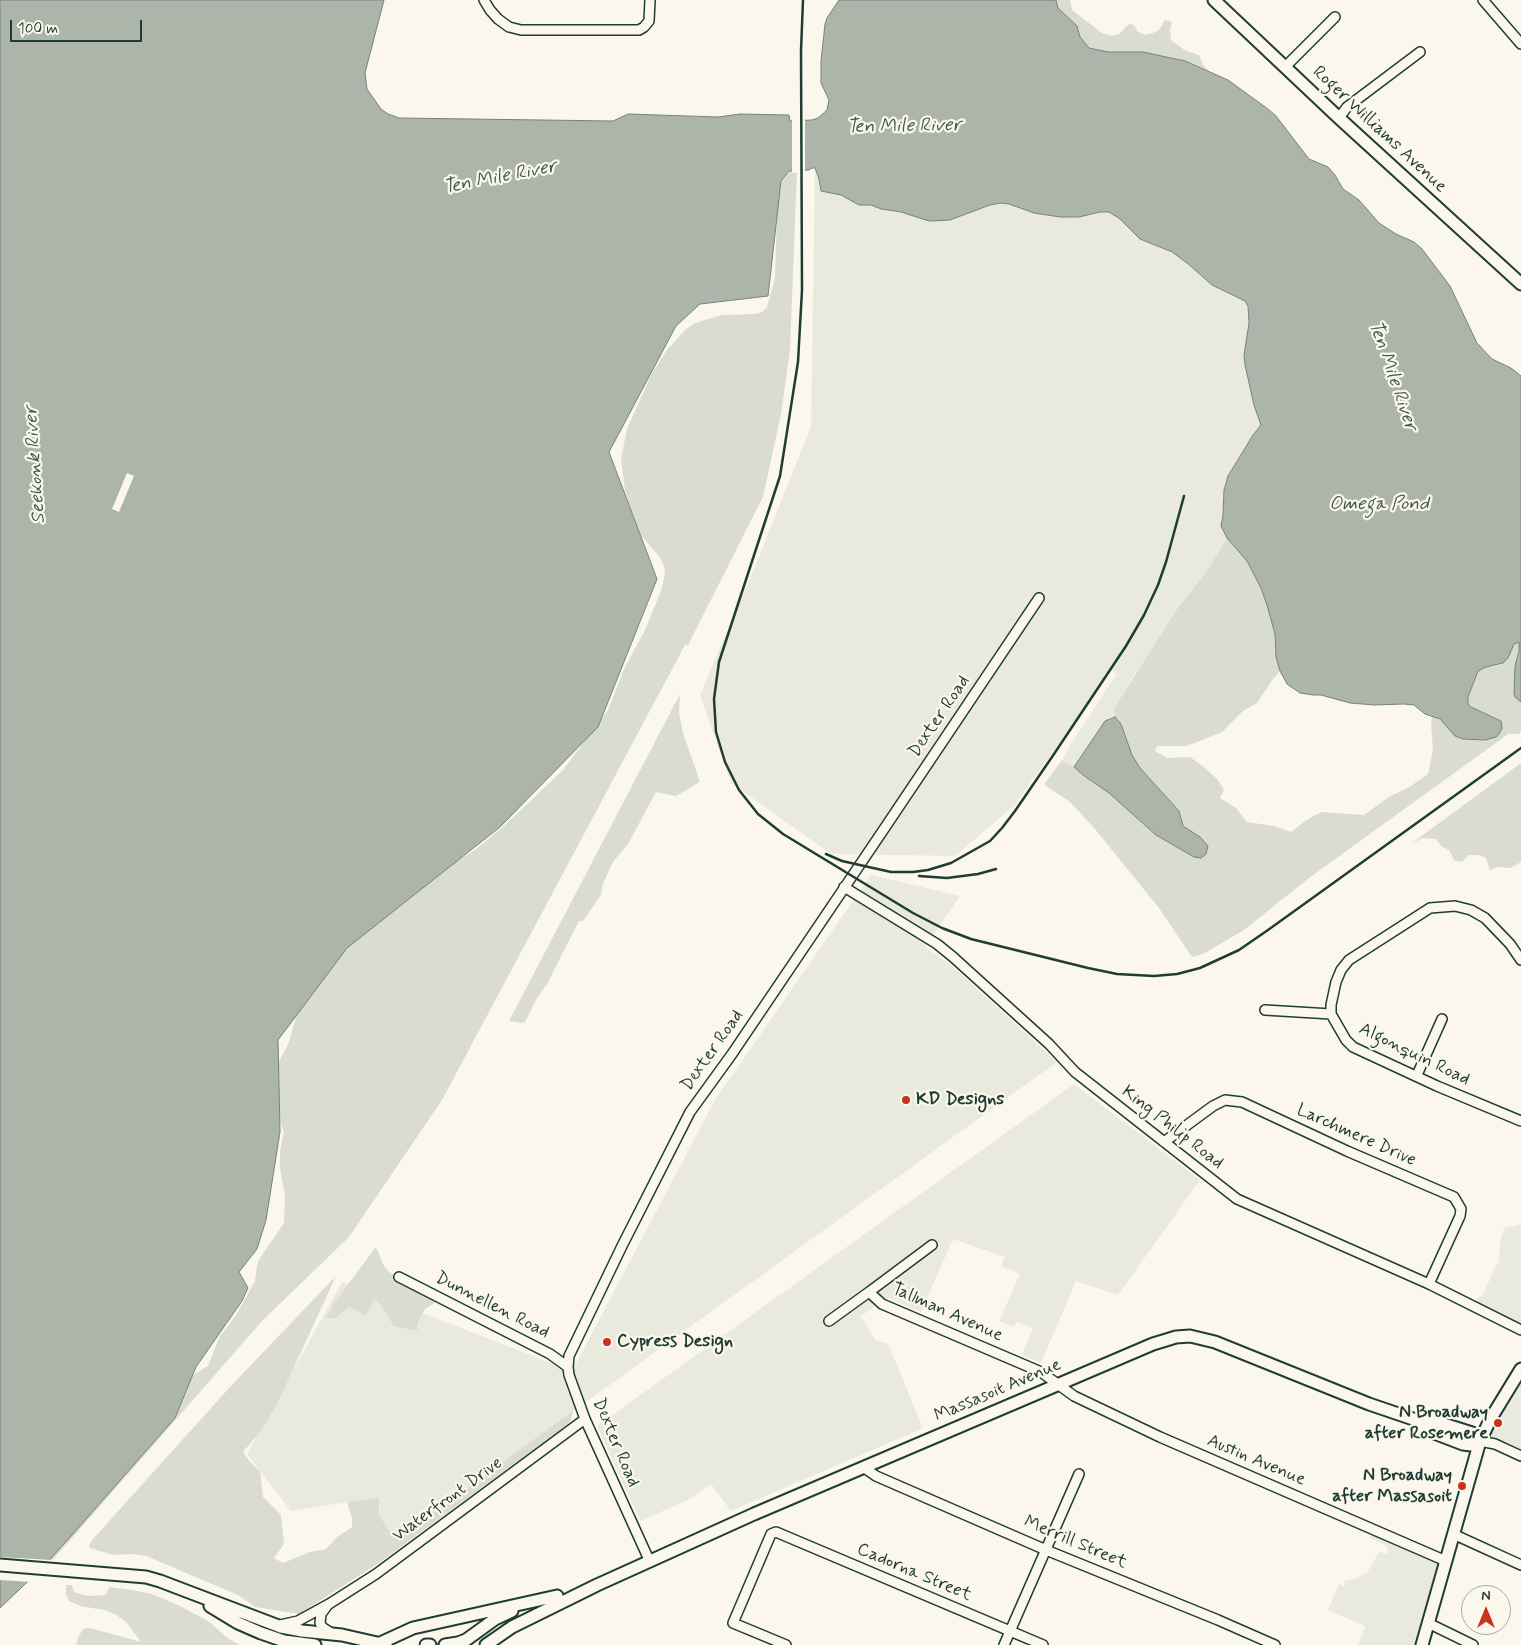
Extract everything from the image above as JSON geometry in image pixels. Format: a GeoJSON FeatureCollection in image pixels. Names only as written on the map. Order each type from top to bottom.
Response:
{"type":"FeatureCollection","features":[{"type":"Feature","properties":{"kind":"main road","name":"Roger Williams Avenue"},"geometry":{"type":"LineString","coordinates":[[1214,0],[1339,118],[1521,284]]}},
{"type":"Feature","properties":{"kind":"main road","name":"Massasoit Avenue"},"geometry":{"type":"LineString","coordinates":[[486,1645],[512,1627],[597,1585],[754,1514],[1057,1385],[1163,1341],[1180,1336],[1190,1336],[1214,1342],[1363,1402],[1419,1421],[1431,1420],[1472,1433],[1480,1441]]}},
{"type":"Feature","properties":{"kind":"main road"},"geometry":{"type":"LineString","coordinates":[[1422,1645],[1480,1441],[1491,1418],[1521,1368]]}},
{"type":"Feature","properties":{"kind":"main road"},"geometry":{"type":"LineString","coordinates":[[0,1565],[146,1577],[180,1588],[276,1626],[297,1631],[335,1634],[382,1644],[413,1628],[557,1596]]}},
{"type":"Feature","properties":{"kind":"main road","name":"Massasoit Avenue"},"geometry":{"type":"LineString","coordinates":[[445,1645],[466,1640],[495,1619],[514,1610],[597,1585]]}},
{"type":"Feature","properties":{"kind":"main road"},"geometry":{"type":"LineString","coordinates":[[180,1588],[246,1627],[268,1636],[315,1645]]}},
{"type":"Feature","properties":{"kind":"street"},"geometry":{"type":"LineString","coordinates":[[484,0],[498,20],[509,27],[521,30],[639,30],[649,21],[650,0]]}},
{"type":"Feature","properties":{"kind":"street"},"geometry":{"type":"LineString","coordinates":[[1483,0],[1521,44]]}},
{"type":"Feature","properties":{"kind":"street"},"geometry":{"type":"LineString","coordinates":[[1285,67],[1335,16]]}},
{"type":"Feature","properties":{"kind":"street"},"geometry":{"type":"LineString","coordinates":[[1339,118],[1347,107],[1420,52]]}},
{"type":"Feature","properties":{"kind":"street","name":"Dexter Road"},"geometry":{"type":"LineString","coordinates":[[650,1562],[585,1419],[568,1367],[569,1356],[618,1253],[690,1112],[732,1054],[1039,598]]}},
{"type":"Feature","properties":{"kind":"street","name":"King Philip Road"},"geometry":{"type":"LineString","coordinates":[[844,887],[937,944],[1045,1040],[1075,1072],[1236,1199],[1429,1284],[1521,1330]]}},
{"type":"Feature","properties":{"kind":"street"},"geometry":{"type":"LineString","coordinates":[[1265,1010],[1331,1014],[1333,991],[1336,982],[1341,970],[1349,960],[1430,908],[1455,906],[1471,910],[1485,918],[1510,944],[1521,960]]}},
{"type":"Feature","properties":{"kind":"street","name":"Algonquin Road"},"geometry":{"type":"LineString","coordinates":[[1331,1014],[1346,1040],[1353,1047],[1492,1110],[1521,1121]]}},
{"type":"Feature","properties":{"kind":"street"},"geometry":{"type":"LineString","coordinates":[[1417,1076],[1442,1020]]}},
{"type":"Feature","properties":{"kind":"street","name":"Larchmere Drive"},"geometry":{"type":"LineString","coordinates":[[1164,1142],[1213,1106],[1225,1100],[1233,1100],[1242,1102],[1347,1151],[1454,1197],[1461,1209],[1460,1216],[1429,1284]]}},
{"type":"Feature","properties":{"kind":"street"},"geometry":{"type":"LineString","coordinates":[[869,1292],[932,1245]]}},
{"type":"Feature","properties":{"kind":"street","name":"Dunnellen Road"},"geometry":{"type":"LineString","coordinates":[[399,1278],[550,1354],[568,1367]]}},
{"type":"Feature","properties":{"kind":"street","name":"Tallman Avenue"},"geometry":{"type":"LineString","coordinates":[[829,1321],[869,1292],[882,1304],[1042,1372],[1057,1385]]}},
{"type":"Feature","properties":{"kind":"street","name":"Austin Avenue"},"geometry":{"type":"LineString","coordinates":[[1057,1385],[1074,1396],[1160,1437],[1446,1561]]}},
{"type":"Feature","properties":{"kind":"street","name":"Waterfront Drive"},"geometry":{"type":"LineString","coordinates":[[276,1626],[298,1621],[329,1604],[382,1569],[585,1419]]}},
{"type":"Feature","properties":{"kind":"street"},"geometry":{"type":"LineString","coordinates":[[1480,1441],[1495,1444],[1521,1456]]}},
{"type":"Feature","properties":{"kind":"street","name":"Merrill Street"},"geometry":{"type":"LineString","coordinates":[[864,1468],[876,1476],[1046,1550],[1275,1645]]}},
{"type":"Feature","properties":{"kind":"street"},"geometry":{"type":"LineString","coordinates":[[1004,1645],[1079,1474]]}},
{"type":"Feature","properties":{"kind":"street","name":"Cadorna Street"},"geometry":{"type":"LineString","coordinates":[[786,1645],[733,1623],[771,1534],[776,1532],[1043,1645]]}},
{"type":"Feature","properties":{"kind":"street"},"geometry":{"type":"LineString","coordinates":[[1453,1534],[1521,1566]]}},
{"type":"Feature","properties":{"kind":"street"},"geometry":{"type":"LineString","coordinates":[[329,1604],[321,1614],[320,1623],[324,1629],[335,1634]]}},
{"type":"Feature","properties":{"kind":"street"},"geometry":{"type":"LineString","coordinates":[[1428,1623],[1473,1645]]}},
{"type":"Feature","properties":{"kind":"shaded area"},"geometry":{"type":"Polygon","coordinates":[[[1056,0],[1070,0],[1072,10],[1102,33],[1111,36],[1119,34],[1129,24],[1134,25],[1138,32],[1146,35],[1159,30],[1165,20],[1172,22],[1170,29],[1171,40],[1186,51],[1199,55],[1203,65],[1209,71],[1185,61],[1143,52],[1108,52],[1089,48],[1084,44],[1079,31],[1058,8],[1056,0]]]}},
{"type":"Feature","properties":{"kind":"shaded area"},"geometry":{"type":"Polygon","coordinates":[[[791,170],[797,170],[790,350],[781,414],[763,497],[688,645],[685,645],[442,1100],[349,1237],[263,1320],[51,1562],[41,1558],[192,1377],[208,1366],[219,1338],[236,1315],[255,1281],[260,1258],[284,1223],[285,1196],[280,1168],[280,1151],[284,1132],[280,1121],[266,1220],[276,989],[450,865],[475,850],[505,825],[563,770],[608,710],[623,671],[645,630],[661,591],[665,574],[661,559],[640,534],[625,491],[621,459],[627,429],[652,373],[667,350],[685,330],[693,324],[722,315],[755,314],[762,312],[767,307],[775,278],[777,206],[781,181],[791,170]],[[296,1017],[278,1040],[279,1062],[289,1042],[296,1017]]]}},
{"type":"Feature","properties":{"kind":"shaded area"},"geometry":{"type":"Polygon","coordinates":[[[815,171],[819,179],[821,191],[841,195],[858,205],[872,205],[889,211],[905,213],[1000,203],[1009,204],[1034,213],[1060,217],[1109,212],[1120,219],[1140,239],[1178,256],[1212,285],[1239,297],[1248,306],[1248,332],[1257,415],[1261,425],[1232,468],[1225,483],[1221,522],[1222,529],[1227,538],[1207,571],[1179,608],[1134,675],[1114,708],[1115,717],[1105,721],[1074,767],[1062,760],[1116,675],[1112,669],[1014,806],[955,856],[831,854],[731,783],[700,695],[759,557],[811,426],[815,171]]]}},
{"type":"Feature","properties":{"kind":"shaded area"},"geometry":{"type":"Polygon","coordinates":[[[1227,538],[1247,561],[1261,588],[1275,634],[1276,657],[1280,671],[1257,703],[1243,711],[1222,732],[1187,746],[1157,746],[1155,751],[1167,758],[1190,757],[1205,768],[1217,779],[1224,790],[1220,798],[1236,808],[1247,822],[1274,826],[1291,832],[1321,812],[1364,815],[1389,797],[1411,786],[1428,774],[1433,750],[1432,716],[1443,722],[1502,728],[1501,721],[1474,709],[1467,701],[1478,671],[1506,661],[1514,644],[1519,642],[1514,688],[1518,700],[1521,702],[1521,732],[1518,734],[1508,734],[1309,878],[1244,930],[1203,954],[1192,957],[1159,908],[1095,829],[1070,802],[1046,786],[1045,783],[1062,760],[1110,793],[1156,835],[1194,857],[1200,837],[1183,826],[1179,811],[1140,768],[1132,755],[1121,724],[1115,717],[1114,708],[1178,608],[1207,571],[1227,538]]]}},
{"type":"Feature","properties":{"kind":"shaded area"},"geometry":{"type":"Polygon","coordinates":[[[680,694],[679,712],[683,733],[700,782],[676,796],[656,792],[628,844],[613,862],[603,883],[601,895],[583,921],[579,921],[525,1022],[509,1021],[680,694]]]}},
{"type":"Feature","properties":{"kind":"shaded area"},"geometry":{"type":"Polygon","coordinates":[[[1521,763],[1521,862],[1511,868],[1497,867],[1490,871],[1486,858],[1478,855],[1469,855],[1462,862],[1454,860],[1449,850],[1441,846],[1436,839],[1423,838],[1412,843],[1521,763]]]}},
{"type":"Feature","properties":{"kind":"shaded area"},"geometry":{"type":"Polygon","coordinates":[[[871,875],[960,896],[925,947],[952,966],[1057,1062],[410,1529],[396,1533],[391,1532],[385,1526],[381,1520],[378,1497],[291,1511],[247,1454],[342,1282],[572,1371],[715,1100],[871,875]]]}},
{"type":"Feature","properties":{"kind":"shaded area"},"geometry":{"type":"Polygon","coordinates":[[[1074,1084],[1200,1180],[1118,1295],[1076,1281],[1041,1363],[1022,1355],[1033,1328],[1017,1322],[1014,1327],[999,1321],[1020,1274],[1001,1266],[1005,1257],[953,1239],[921,1312],[887,1298],[861,1316],[875,1340],[888,1344],[923,1428],[731,1511],[711,1484],[688,1500],[640,1521],[597,1426],[1074,1084]]]}},
{"type":"Feature","properties":{"kind":"shaded area"},"geometry":{"type":"Polygon","coordinates":[[[1521,1224],[1521,1331],[1481,1312],[1477,1298],[1483,1295],[1499,1262],[1500,1243],[1504,1228],[1521,1224]]]}},
{"type":"Feature","properties":{"kind":"shaded area"},"geometry":{"type":"Polygon","coordinates":[[[375,1248],[388,1271],[405,1285],[437,1301],[424,1310],[417,1325],[418,1331],[394,1326],[381,1305],[374,1299],[366,1316],[349,1307],[335,1318],[325,1318],[375,1248]]]}},
{"type":"Feature","properties":{"kind":"shaded area"},"geometry":{"type":"Polygon","coordinates":[[[336,1276],[279,1400],[261,1431],[243,1452],[260,1471],[263,1497],[281,1515],[284,1544],[274,1558],[283,1563],[310,1552],[326,1549],[337,1537],[352,1527],[352,1518],[347,1502],[379,1497],[379,1512],[385,1526],[391,1532],[396,1533],[410,1529],[573,1411],[571,1420],[567,1425],[379,1563],[299,1614],[255,1607],[238,1595],[146,1556],[132,1554],[113,1555],[90,1548],[89,1545],[93,1539],[230,1387],[336,1276]]]}},
{"type":"Feature","properties":{"kind":"shaded area"},"geometry":{"type":"Polygon","coordinates":[[[1521,1375],[1521,1460],[1482,1442],[1521,1375]]]}},
{"type":"Feature","properties":{"kind":"shaded area"},"geometry":{"type":"Polygon","coordinates":[[[1373,1533],[1443,1563],[1422,1645],[1358,1645],[1365,1626],[1328,1610],[1339,1584],[1344,1586],[1345,1580],[1355,1579],[1367,1573],[1379,1552],[1389,1554],[1387,1546],[1370,1538],[1373,1533]]]}},
{"type":"Feature","properties":{"kind":"shaded area"},"geometry":{"type":"Polygon","coordinates":[[[66,1585],[72,1585],[74,1592],[87,1596],[106,1595],[109,1587],[152,1594],[208,1621],[229,1639],[240,1645],[76,1645],[83,1629],[90,1628],[141,1642],[126,1622],[115,1614],[80,1606],[69,1601],[66,1594],[66,1585]]]}},
{"type":"Feature","properties":{"kind":"water"},"geometry":{"type":"Polygon","coordinates":[[[0,0],[384,0],[365,73],[367,89],[381,109],[399,118],[613,121],[628,114],[718,117],[740,114],[789,115],[790,121],[812,120],[818,118],[827,110],[829,100],[821,83],[825,24],[839,0],[1056,0],[1058,8],[1077,26],[1080,37],[1089,48],[1108,52],[1143,52],[1185,61],[1228,80],[1268,109],[1276,116],[1309,159],[1328,167],[1343,189],[1359,200],[1379,223],[1396,234],[1414,242],[1422,249],[1450,286],[1477,343],[1492,359],[1511,368],[1521,376],[1521,702],[1515,697],[1514,693],[1515,666],[1519,642],[1514,644],[1508,658],[1503,663],[1478,671],[1468,697],[1468,704],[1471,707],[1501,721],[1502,728],[1499,734],[1496,737],[1485,740],[1463,739],[1455,736],[1440,719],[1425,714],[1414,705],[1350,703],[1321,695],[1300,693],[1287,684],[1280,671],[1276,657],[1275,634],[1261,588],[1247,561],[1227,538],[1221,526],[1224,490],[1228,476],[1261,425],[1254,405],[1245,365],[1244,355],[1249,323],[1248,306],[1245,301],[1212,285],[1172,252],[1140,239],[1120,219],[1109,212],[1079,217],[1060,217],[1034,213],[1009,204],[1000,203],[950,220],[929,221],[871,205],[859,205],[841,195],[821,191],[815,168],[789,171],[781,181],[768,296],[700,304],[676,326],[609,452],[657,579],[598,727],[500,827],[347,948],[278,1040],[280,1132],[266,1220],[257,1249],[239,1272],[248,1288],[242,1301],[196,1367],[175,1418],[42,1568],[0,1608],[0,0]]]}},
{"type":"Feature","properties":{"kind":"water"},"geometry":{"type":"Polygon","coordinates":[[[1115,717],[1121,724],[1132,755],[1140,768],[1179,811],[1183,826],[1200,837],[1208,846],[1206,854],[1201,858],[1194,857],[1156,835],[1109,793],[1074,767],[1105,721],[1115,717]]]}},
{"type":"Feature","properties":{"kind":"pier"},"geometry":{"type":"Polygon","coordinates":[[[792,119],[805,119],[805,172],[792,173],[792,119]]]}},
{"type":"Feature","properties":{"kind":"pier"},"geometry":{"type":"Polygon","coordinates":[[[127,473],[134,476],[119,512],[112,509],[127,473]]]}},
{"type":"Feature","properties":{"kind":"pier"},"geometry":{"type":"Polygon","coordinates":[[[0,1557],[52,1560],[31,1582],[0,1580],[0,1557]]]}},
{"type":"Feature","properties":{"kind":"railway"},"geometry":{"type":"LineString","coordinates":[[803,0],[801,51],[802,290],[798,362],[780,476],[719,662],[714,699],[716,732],[725,762],[739,790],[758,814],[783,834],[913,913],[942,928],[971,939],[1088,968],[1117,974],[1154,976],[1177,974],[1200,968],[1239,950],[1521,748]]}},
{"type":"Feature","properties":{"kind":"railway"},"geometry":{"type":"LineString","coordinates":[[826,854],[842,861],[891,872],[913,872],[928,870],[951,863],[990,841],[1015,811],[1052,757],[1126,646],[1144,615],[1166,562],[1184,496]]}},
{"type":"Feature","properties":{"kind":"railway"},"geometry":{"type":"LineString","coordinates":[[919,876],[947,878],[978,874],[996,869]]}},
{"type":"Feature","properties":{"kind":"place","name":"KD Designs"},"geometry":{"type":"Point","coordinates":[906,1100]}},
{"type":"Feature","properties":{"kind":"place","name":"Cypress Design"},"geometry":{"type":"Point","coordinates":[607,1342]}},
{"type":"Feature","properties":{"kind":"place","name":"N Broadway after Rosemere"},"geometry":{"type":"Point","coordinates":[1498,1423]}},
{"type":"Feature","properties":{"kind":"place","name":"N Broadway after Massasoit"},"geometry":{"type":"Point","coordinates":[1462,1486]}},
{"type":"Feature","properties":{"kind":"water label","name":"Ten Mile River"},"geometry":{"type":"Point","coordinates":[904,127]}},
{"type":"Feature","properties":{"kind":"water label","name":"Ten Mile River"},"geometry":{"type":"Point","coordinates":[500,178]}},
{"type":"Feature","properties":{"kind":"water label","name":"Ten Mile River"},"geometry":{"type":"Point","coordinates":[1392,376]}},
{"type":"Feature","properties":{"kind":"water label","name":"Seekonk River"},"geometry":{"type":"Point","coordinates":[36,465]}},
{"type":"Feature","properties":{"kind":"water label","name":"Omega Pond"},"geometry":{"type":"Point","coordinates":[1379,505]}}]}
